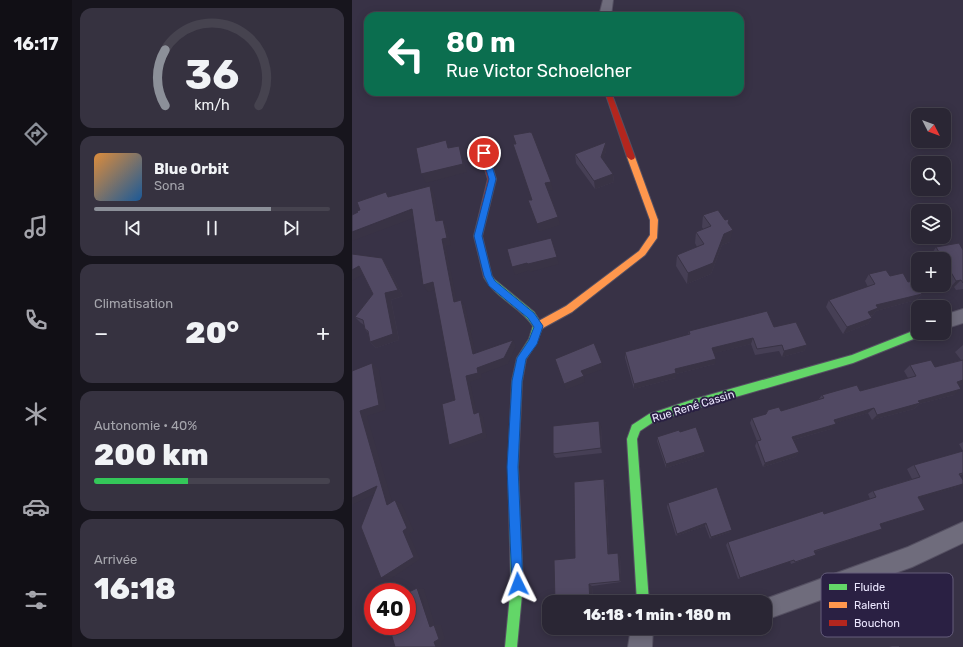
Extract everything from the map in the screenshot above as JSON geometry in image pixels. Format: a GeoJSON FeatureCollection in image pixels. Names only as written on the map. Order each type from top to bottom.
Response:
{"type":"FeatureCollection","features":[{"type":"Feature","properties":{"kind":"street"},"geometry":{"type":"LineString","coordinates":[[606,12],[608,0]]}},
{"type":"Feature","properties":{"kind":"street"},"geometry":{"type":"LineString","coordinates":[[511,647],[518,584],[512,467],[517,381],[522,358],[533,341],[538,326],[569,309],[636,258],[642,253],[654,236],[654,220],[609,96]]}},
{"type":"Feature","properties":{"kind":"street"},"geometry":{"type":"LineString","coordinates":[[480,140],[492,179],[478,236],[488,276],[492,283],[531,315],[538,326]]}},
{"type":"Feature","properties":{"kind":"street"},"geometry":{"type":"LineString","coordinates":[[951,320],[963,316]]}},
{"type":"Feature","properties":{"kind":"street","name":"Rue René Cassin"},"geometry":{"type":"LineString","coordinates":[[643,595],[632,439],[636,428],[649,419],[692,405],[853,360],[911,336]]}},
{"type":"Feature","properties":{"kind":"street"},"geometry":{"type":"LineString","coordinates":[[865,573],[912,556],[963,532]]}},
{"type":"Feature","properties":{"kind":"street"},"geometry":{"type":"LineString","coordinates":[[772,606],[821,589]]}},
{"type":"Feature","properties":{"kind":"street"},"geometry":{"type":"LineString","coordinates":[[640,647],[641,635]]}},
{"type":"Feature","properties":{"kind":"building"},"geometry":{"type":"Polygon","coordinates":[[[530,132],[532,133],[551,182],[545,183],[558,217],[537,224],[528,200],[532,200],[513,144],[516,144],[513,135],[530,132]]]}},
{"type":"Feature","properties":{"kind":"building"},"geometry":{"type":"Polygon","coordinates":[[[446,140],[448,148],[459,146],[463,164],[421,174],[416,148],[446,140]]]}},
{"type":"Feature","properties":{"kind":"building"},"geometry":{"type":"Polygon","coordinates":[[[606,142],[601,157],[613,174],[594,181],[575,154],[606,142]]]}},
{"type":"Feature","properties":{"kind":"building"},"geometry":{"type":"Polygon","coordinates":[[[430,186],[436,221],[443,220],[447,238],[442,239],[454,302],[461,300],[473,354],[513,340],[504,358],[477,368],[478,373],[466,376],[474,414],[479,412],[483,433],[449,445],[442,404],[455,400],[433,282],[423,285],[412,209],[352,232],[352,215],[360,210],[357,202],[386,192],[388,197],[430,186]]]}},
{"type":"Feature","properties":{"kind":"building"},"geometry":{"type":"Polygon","coordinates":[[[718,210],[725,220],[729,219],[728,223],[733,230],[724,234],[713,263],[688,273],[677,255],[704,244],[696,232],[711,226],[703,215],[718,210]]]}},
{"type":"Feature","properties":{"kind":"building"},"geometry":{"type":"Polygon","coordinates":[[[551,238],[557,257],[512,267],[507,249],[551,238]]]}},
{"type":"Feature","properties":{"kind":"building"},"geometry":{"type":"Polygon","coordinates":[[[959,243],[963,250],[963,283],[961,280],[956,281],[951,272],[951,252],[939,252],[936,247],[959,243]]]}},
{"type":"Feature","properties":{"kind":"building"},"geometry":{"type":"Polygon","coordinates":[[[352,254],[382,258],[398,290],[385,293],[393,334],[370,342],[368,331],[365,329],[363,320],[355,317],[373,294],[359,266],[352,270],[352,254]]]}},
{"type":"Feature","properties":{"kind":"building"},"geometry":{"type":"Polygon","coordinates":[[[886,270],[890,276],[903,273],[908,282],[911,282],[911,292],[921,292],[922,294],[876,305],[878,308],[868,312],[872,318],[847,327],[829,300],[875,284],[869,274],[886,270]]]}},
{"type":"Feature","properties":{"kind":"building"},"geometry":{"type":"Polygon","coordinates":[[[767,311],[774,327],[796,322],[807,345],[784,351],[782,345],[757,349],[753,338],[712,348],[716,359],[675,369],[676,373],[634,384],[625,352],[690,334],[689,331],[767,311]]]}},
{"type":"Feature","properties":{"kind":"building"},"geometry":{"type":"Polygon","coordinates":[[[594,343],[602,363],[581,371],[584,376],[564,384],[555,359],[594,343]]]}},
{"type":"Feature","properties":{"kind":"building"},"geometry":{"type":"Polygon","coordinates":[[[931,360],[935,367],[963,360],[963,380],[957,382],[961,389],[918,401],[920,403],[877,415],[874,408],[834,420],[836,424],[792,437],[799,452],[765,463],[757,441],[761,440],[752,418],[766,414],[768,410],[779,407],[781,411],[824,398],[822,395],[857,385],[860,391],[916,376],[910,365],[931,360]]]}},
{"type":"Feature","properties":{"kind":"building"},"geometry":{"type":"Polygon","coordinates":[[[372,363],[379,405],[360,411],[387,505],[395,500],[407,528],[403,531],[414,557],[381,578],[361,527],[377,486],[352,498],[352,371],[372,363]]]}},
{"type":"Feature","properties":{"kind":"building"},"geometry":{"type":"Polygon","coordinates":[[[599,421],[601,448],[553,454],[553,426],[599,421]]]}},
{"type":"Feature","properties":{"kind":"building"},"geometry":{"type":"Polygon","coordinates":[[[696,427],[705,452],[666,464],[657,437],[679,430],[680,432],[696,427]]]}},
{"type":"Feature","properties":{"kind":"building"},"geometry":{"type":"Polygon","coordinates":[[[963,451],[963,473],[959,474],[963,480],[963,484],[918,497],[925,510],[880,524],[882,529],[814,551],[816,555],[795,562],[794,560],[740,578],[728,542],[823,511],[824,514],[876,497],[873,491],[920,477],[914,465],[963,451]]]}},
{"type":"Feature","properties":{"kind":"building"},"geometry":{"type":"Polygon","coordinates":[[[604,479],[608,554],[618,553],[620,581],[589,584],[590,595],[555,595],[554,560],[575,558],[574,482],[604,479]]]}},
{"type":"Feature","properties":{"kind":"building"},"geometry":{"type":"Polygon","coordinates":[[[717,487],[732,530],[711,537],[706,523],[677,534],[668,503],[717,487]]]}},
{"type":"Feature","properties":{"kind":"building"},"geometry":{"type":"Polygon","coordinates":[[[416,588],[430,627],[434,625],[439,639],[434,642],[436,647],[395,647],[392,635],[416,635],[416,588]]]}},
{"type":"Feature","properties":{"kind":"traffic: fast"},"geometry":{"type":"LineString","coordinates":[[488,277],[492,283],[531,315],[538,326],[533,341],[522,358],[517,381],[513,467],[517,584],[511,647]]}},
{"type":"Feature","properties":{"kind":"traffic: fast"},"geometry":{"type":"LineString","coordinates":[[643,595],[632,439],[636,428],[649,419],[691,405],[853,359],[911,336]]}},
{"type":"Feature","properties":{"kind":"traffic: slow"},"geometry":{"type":"LineString","coordinates":[[538,326],[569,309],[642,253],[654,236],[654,220],[631,157]]}},
{"type":"Feature","properties":{"kind":"traffic: jam"},"geometry":{"type":"LineString","coordinates":[[609,96],[631,157]]}},
{"type":"Feature","properties":{"kind":"traffic: jam"},"geometry":{"type":"LineString","coordinates":[[480,140],[492,179],[478,236],[488,277]]}},
{"type":"Feature","properties":{"kind":"route"},"geometry":{"type":"LineString","coordinates":[[484,153],[492,179],[478,236],[488,276],[492,283],[531,315],[538,326],[533,341],[522,358],[517,381],[512,467],[518,584]]}}]}
